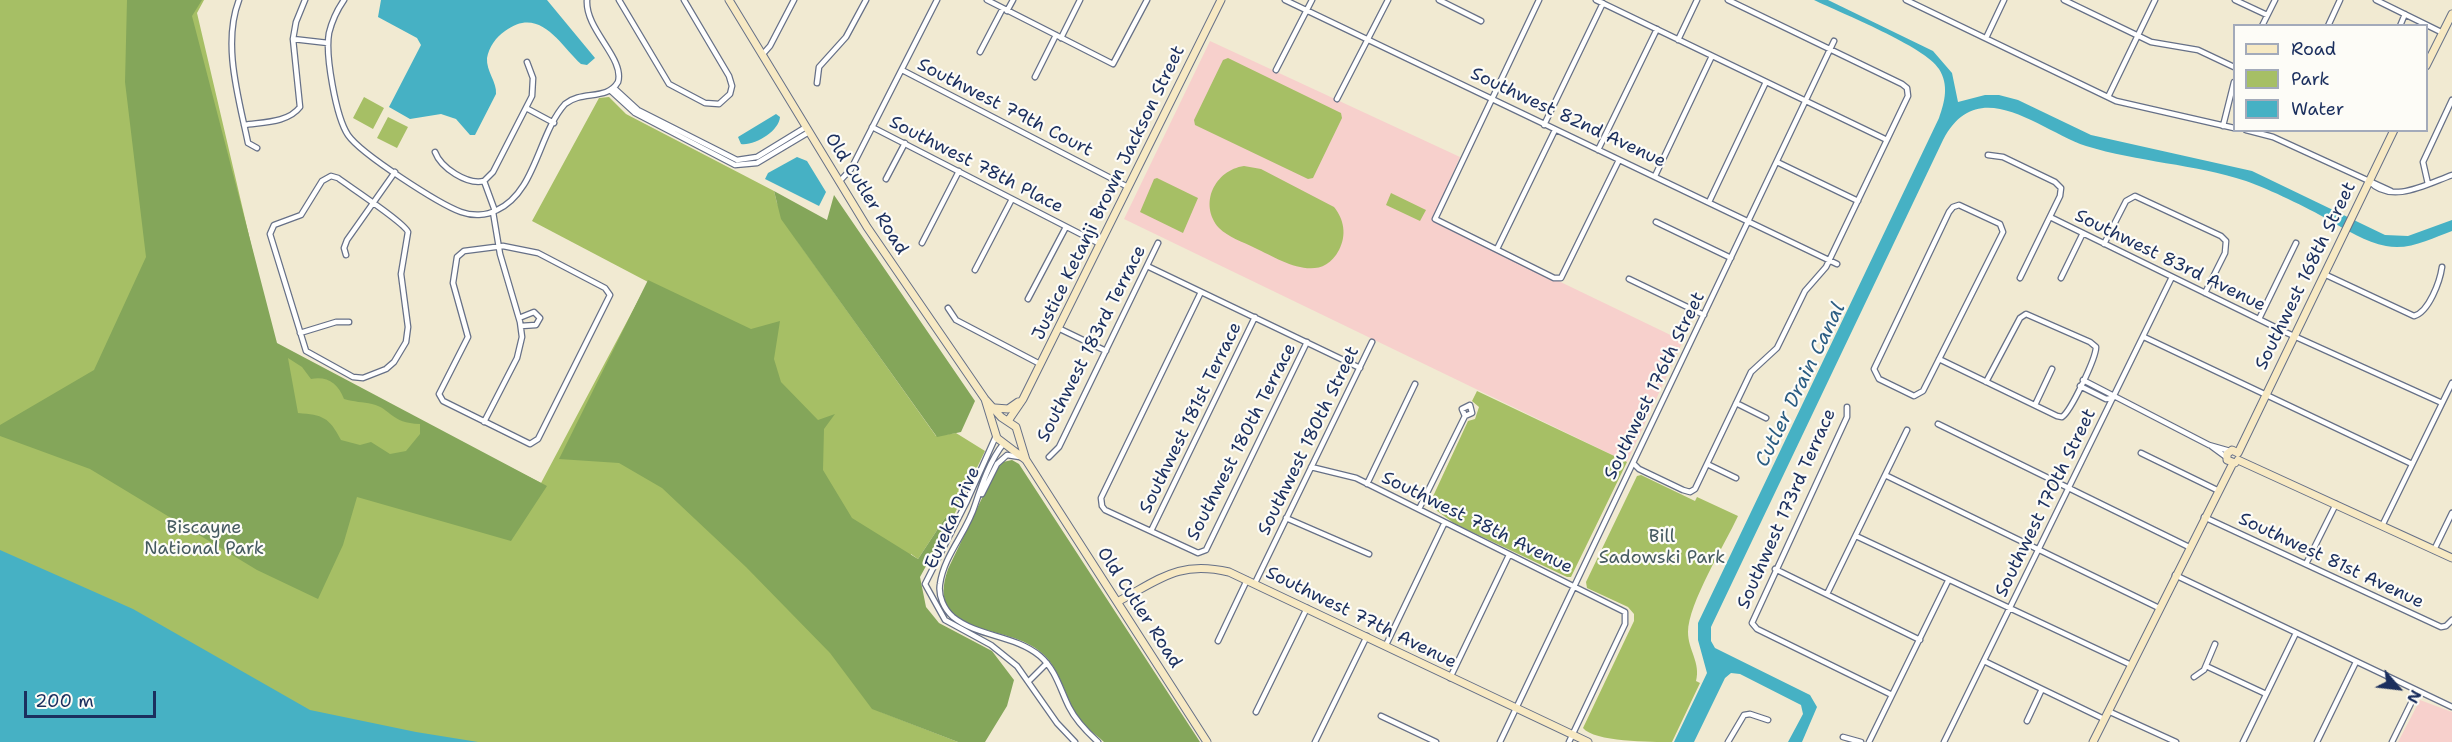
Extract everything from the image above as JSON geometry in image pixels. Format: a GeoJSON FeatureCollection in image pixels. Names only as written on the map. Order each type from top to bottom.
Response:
{"type":"FeatureCollection","features":[{"type":"Feature","properties":{"kind":"main road","name":"Old Cutler Road"},"geometry":{"type":"LineString","coordinates":[[729,0],[839,182],[888,258],[985,399],[1016,431],[1024,459]]}},
{"type":"Feature","properties":{"kind":"main road","name":"Justice Ketanji Brown Jackson Street"},"geometry":{"type":"LineString","coordinates":[[996,433],[1008,421],[1023,399],[1221,0]]}},
{"type":"Feature","properties":{"kind":"main road"},"geometry":{"type":"LineString","coordinates":[[2428,64],[2452,14]]}},
{"type":"Feature","properties":{"kind":"main road","name":"Southwest 168th Street"},"geometry":{"type":"LineString","coordinates":[[2093,742],[2393,132]]}},
{"type":"Feature","properties":{"kind":"main road","name":"Old Cutler Road"},"geometry":{"type":"LineString","coordinates":[[985,399],[996,433],[1024,459],[1207,742]]}},
{"type":"Feature","properties":{"kind":"main road","name":"Justice Ketanji Brown Jackson Street"},"geometry":{"type":"LineString","coordinates":[[1016,431],[1023,399]]}},
{"type":"Feature","properties":{"kind":"main road"},"geometry":{"type":"LineString","coordinates":[[995,408],[1008,409],[1023,399]]}},
{"type":"Feature","properties":{"kind":"main road"},"geometry":{"type":"LineString","coordinates":[[1005,443],[1014,439],[1016,431]]}},
{"type":"Feature","properties":{"kind":"main road"},"geometry":{"type":"LineString","coordinates":[[2233,457],[2452,558]]}},
{"type":"Feature","properties":{"kind":"main road","name":"Southwest 77th Avenue"},"geometry":{"type":"LineString","coordinates":[[1117,602],[1154,579],[1180,570],[1211,569],[1251,581],[1516,708],[1571,738],[1588,742]]}},
{"type":"Feature","properties":{"kind":"street"},"geometry":{"type":"LineString","coordinates":[[239,0],[233,22],[232,46],[248,143],[257,148]]}},
{"type":"Feature","properties":{"kind":"street"},"geometry":{"type":"LineString","coordinates":[[244,125],[275,120],[298,110],[301,103],[293,39],[296,22],[305,0]]}},
{"type":"Feature","properties":{"kind":"street"},"geometry":{"type":"LineString","coordinates":[[344,0],[333,19],[328,43],[338,111],[345,129],[363,151],[394,172],[456,210],[473,214],[494,212],[518,193],[564,106],[574,98],[612,89],[619,77],[619,70],[590,21],[587,0]]}},
{"type":"Feature","properties":{"kind":"street"},"geometry":{"type":"LineString","coordinates":[[618,0],[669,83],[710,105],[719,104],[727,99],[732,89],[731,81],[684,0]]}},
{"type":"Feature","properties":{"kind":"street"},"geometry":{"type":"LineString","coordinates":[[762,55],[794,0]]}},
{"type":"Feature","properties":{"kind":"street"},"geometry":{"type":"LineString","coordinates":[[817,83],[819,67],[846,37],[866,0]]}},
{"type":"Feature","properties":{"kind":"street"},"geometry":{"type":"LineString","coordinates":[[839,182],[851,169],[937,0]]}},
{"type":"Feature","properties":{"kind":"street"},"geometry":{"type":"LineString","coordinates":[[987,0],[1113,64],[1147,0]]}},
{"type":"Feature","properties":{"kind":"street"},"geometry":{"type":"LineString","coordinates":[[980,52],[1005,9],[1013,0]]}},
{"type":"Feature","properties":{"kind":"street"},"geometry":{"type":"LineString","coordinates":[[1035,77],[1080,0]]}},
{"type":"Feature","properties":{"kind":"street","name":"Southwest 82nd Avenue"},"geometry":{"type":"LineString","coordinates":[[1285,0],[1837,264]]}},
{"type":"Feature","properties":{"kind":"street"},"geometry":{"type":"LineString","coordinates":[[1276,69],[1312,0]]}},
{"type":"Feature","properties":{"kind":"street"},"geometry":{"type":"LineString","coordinates":[[1337,99],[1388,0]]}},
{"type":"Feature","properties":{"kind":"street"},"geometry":{"type":"LineString","coordinates":[[1439,0],[1481,21]]}},
{"type":"Feature","properties":{"kind":"street"},"geometry":{"type":"LineString","coordinates":[[1539,0],[1435,219],[1554,278],[1560,278],[1565,273],[1619,160]]}},
{"type":"Feature","properties":{"kind":"street"},"geometry":{"type":"LineString","coordinates":[[1596,0],[1887,140]]}},
{"type":"Feature","properties":{"kind":"street"},"geometry":{"type":"LineString","coordinates":[[1678,39],[1696,0]]}},
{"type":"Feature","properties":{"kind":"street"},"geometry":{"type":"LineString","coordinates":[[1633,463],[1639,469],[1692,492],[1754,368],[1777,348],[1805,291],[1821,275],[1907,98],[1908,90],[1902,84],[1728,0]]}},
{"type":"Feature","properties":{"kind":"street"},"geometry":{"type":"LineString","coordinates":[[1906,0],[2108,97],[2138,108],[2233,128]]}},
{"type":"Feature","properties":{"kind":"street"},"geometry":{"type":"LineString","coordinates":[[1986,38],[2004,0]]}},
{"type":"Feature","properties":{"kind":"street"},"geometry":{"type":"LineString","coordinates":[[2064,0],[2156,43],[2198,50],[2233,66]]}},
{"type":"Feature","properties":{"kind":"street"},"geometry":{"type":"LineString","coordinates":[[2108,97],[2155,0]]}},
{"type":"Feature","properties":{"kind":"street"},"geometry":{"type":"LineString","coordinates":[[2235,0],[2267,15]]}},
{"type":"Feature","properties":{"kind":"street"},"geometry":{"type":"LineString","coordinates":[[2263,24],[2275,0]]}},
{"type":"Feature","properties":{"kind":"street"},"geometry":{"type":"LineString","coordinates":[[2329,24],[2340,0]]}},
{"type":"Feature","properties":{"kind":"street"},"geometry":{"type":"LineString","coordinates":[[2376,0],[2425,24]]}},
{"type":"Feature","properties":{"kind":"street"},"geometry":{"type":"LineString","coordinates":[[1544,125],[1603,3]]}},
{"type":"Feature","properties":{"kind":"street"},"geometry":{"type":"LineString","coordinates":[[2401,24],[2405,14]]}},
{"type":"Feature","properties":{"kind":"street"},"geometry":{"type":"LineString","coordinates":[[2428,26],[2443,33]]}},
{"type":"Feature","properties":{"kind":"street"},"geometry":{"type":"LineString","coordinates":[[1598,150],[1657,29]]}},
{"type":"Feature","properties":{"kind":"street"},"geometry":{"type":"LineString","coordinates":[[293,39],[328,43]]}},
{"type":"Feature","properties":{"kind":"street","name":"Southwest 176th Street"},"geometry":{"type":"LineString","coordinates":[[1500,742],[1834,41]]}},
{"type":"Feature","properties":{"kind":"street"},"geometry":{"type":"LineString","coordinates":[[1655,176],[1712,56]]}},
{"type":"Feature","properties":{"kind":"street"},"geometry":{"type":"LineString","coordinates":[[435,152],[441,164],[475,182],[484,181],[493,172],[526,108],[534,87],[527,62]]}},
{"type":"Feature","properties":{"kind":"street","name":"Southwest 79th Court"},"geometry":{"type":"LineString","coordinates":[[902,69],[1128,187]]}},
{"type":"Feature","properties":{"kind":"street"},"geometry":{"type":"LineString","coordinates":[[1709,202],[1766,82]]}},
{"type":"Feature","properties":{"kind":"street"},"geometry":{"type":"LineString","coordinates":[[612,89],[635,113],[736,162],[758,163],[807,130]]}},
{"type":"Feature","properties":{"kind":"street"},"geometry":{"type":"LineString","coordinates":[[2223,126],[2233,89]]}},
{"type":"Feature","properties":{"kind":"street"},"geometry":{"type":"LineString","coordinates":[[2428,184],[2423,162],[2452,100]]}},
{"type":"Feature","properties":{"kind":"street"},"geometry":{"type":"LineString","coordinates":[[526,108],[554,123]]}},
{"type":"Feature","properties":{"kind":"street","name":"Southwest 78th Place"},"geometry":{"type":"LineString","coordinates":[[872,127],[1100,244]]}},
{"type":"Feature","properties":{"kind":"street"},"geometry":{"type":"LineString","coordinates":[[1497,249],[1555,130]]}},
{"type":"Feature","properties":{"kind":"street"},"geometry":{"type":"LineString","coordinates":[[2254,132],[2273,137],[2391,191],[2405,192],[2452,175]]}},
{"type":"Feature","properties":{"kind":"street"},"geometry":{"type":"LineString","coordinates":[[886,179],[905,143]]}},
{"type":"Feature","properties":{"kind":"street"},"geometry":{"type":"LineString","coordinates":[[1988,155],[2003,157],[2055,182],[2061,188],[2060,196],[2020,278]]}},
{"type":"Feature","properties":{"kind":"street"},"geometry":{"type":"LineString","coordinates":[[1777,162],[1858,201]]}},
{"type":"Feature","properties":{"kind":"street"},"geometry":{"type":"LineString","coordinates":[[921,243],[958,171]]}},
{"type":"Feature","properties":{"kind":"street"},"geometry":{"type":"LineString","coordinates":[[346,255],[345,244],[394,172]]}},
{"type":"Feature","properties":{"kind":"street"},"geometry":{"type":"LineString","coordinates":[[329,176],[338,178],[371,203],[406,226],[408,237],[400,286],[407,325],[406,340],[390,366],[380,372],[357,378],[308,353],[300,333],[271,229],[275,224],[301,215],[322,181],[329,176]]}},
{"type":"Feature","properties":{"kind":"street"},"geometry":{"type":"LineString","coordinates":[[484,181],[494,212],[499,246],[521,326],[519,354],[484,422]]}},
{"type":"Feature","properties":{"kind":"street"},"geometry":{"type":"LineString","coordinates":[[2104,244],[2124,203],[2132,196],[2221,236],[2227,244],[2205,293]]}},
{"type":"Feature","properties":{"kind":"street"},"geometry":{"type":"LineString","coordinates":[[975,270],[1012,199]]}},
{"type":"Feature","properties":{"kind":"street"},"geometry":{"type":"LineString","coordinates":[[1955,206],[1965,206],[1997,222],[2003,229],[2000,240],[1939,359],[1923,391],[1917,396],[1879,379],[1874,374],[1875,367],[1935,242],[1955,206]]}},
{"type":"Feature","properties":{"kind":"street","name":"Southwest 83rd Avenue"},"geometry":{"type":"LineString","coordinates":[[2050,217],[2259,319],[2442,403]]}},
{"type":"Feature","properties":{"kind":"street"},"geometry":{"type":"LineString","coordinates":[[1656,222],[1731,258]]}},
{"type":"Feature","properties":{"kind":"street"},"geometry":{"type":"LineString","coordinates":[[1028,299],[1066,227]]}},
{"type":"Feature","properties":{"kind":"street"},"geometry":{"type":"LineString","coordinates":[[2061,278],[2083,233]]}},
{"type":"Feature","properties":{"kind":"street","name":"Southwest 183rd Terrace"},"geometry":{"type":"LineString","coordinates":[[1049,457],[1059,447],[1158,243]]}},
{"type":"Feature","properties":{"kind":"street"},"geometry":{"type":"LineString","coordinates":[[2259,319],[2296,243]]}},
{"type":"Feature","properties":{"kind":"street"},"geometry":{"type":"LineString","coordinates":[[499,246],[519,248],[538,254],[605,288],[610,294],[608,304],[537,440],[532,444],[524,443],[440,397],[440,389],[468,337],[453,281],[458,255],[464,251],[499,246]]}},
{"type":"Feature","properties":{"kind":"street"},"geometry":{"type":"LineString","coordinates":[[1147,266],[1360,368]]}},
{"type":"Feature","properties":{"kind":"street"},"geometry":{"type":"LineString","coordinates":[[2324,274],[2417,316],[2425,309],[2441,276],[2442,267]]}},
{"type":"Feature","properties":{"kind":"street","name":"Southwest 170th Street"},"geometry":{"type":"LineString","coordinates":[[1944,742],[2172,277]]}},
{"type":"Feature","properties":{"kind":"street"},"geometry":{"type":"LineString","coordinates":[[1629,279],[1704,315]]}},
{"type":"Feature","properties":{"kind":"street"},"geometry":{"type":"LineString","coordinates":[[1151,531],[1105,510],[1101,504],[1102,495],[1202,292]]}},
{"type":"Feature","properties":{"kind":"street"},"geometry":{"type":"LineString","coordinates":[[948,308],[956,320],[1040,364]]}},
{"type":"Feature","properties":{"kind":"street"},"geometry":{"type":"LineString","coordinates":[[519,318],[534,312],[540,318],[536,325],[521,326]]}},
{"type":"Feature","properties":{"kind":"street"},"geometry":{"type":"LineString","coordinates":[[1939,359],[1986,382],[2062,417],[2069,410],[2095,355],[2096,347],[2052,324],[2026,314],[2020,318],[1986,382]]}},
{"type":"Feature","properties":{"kind":"street","name":"Southwest 181st Terrace"},"geometry":{"type":"LineString","coordinates":[[1151,531],[1255,317]]}},
{"type":"Feature","properties":{"kind":"street"},"geometry":{"type":"LineString","coordinates":[[300,333],[336,322],[349,322]]}},
{"type":"Feature","properties":{"kind":"street"},"geometry":{"type":"LineString","coordinates":[[1058,328],[1106,351]]}},
{"type":"Feature","properties":{"kind":"street"},"geometry":{"type":"LineString","coordinates":[[2144,337],[2412,464]]}},
{"type":"Feature","properties":{"kind":"street","name":"Southwest 180th Terrace"},"geometry":{"type":"LineString","coordinates":[[1151,531],[1201,554],[1208,548],[1307,342]]}},
{"type":"Feature","properties":{"kind":"street","name":"Southwest 180th Street"},"geometry":{"type":"LineString","coordinates":[[1251,581],[1286,518],[1372,342]]}},
{"type":"Feature","properties":{"kind":"street"},"geometry":{"type":"LineString","coordinates":[[2035,405],[2052,369]]}},
{"type":"Feature","properties":{"kind":"street"},"geometry":{"type":"LineString","coordinates":[[2081,383],[2109,392],[2113,398],[2233,457]]}},
{"type":"Feature","properties":{"kind":"street"},"geometry":{"type":"LineString","coordinates":[[2382,525],[2452,383]]}},
{"type":"Feature","properties":{"kind":"street"},"geometry":{"type":"LineString","coordinates":[[1367,484],[1415,384]]}},
{"type":"Feature","properties":{"kind":"street"},"geometry":{"type":"LineString","coordinates":[[1736,404],[1766,417]]}},
{"type":"Feature","properties":{"kind":"street","name":"Southwest 173rd Terrace"},"geometry":{"type":"LineString","coordinates":[[1847,407],[1847,417],[1752,623],[1756,630],[1892,696]]}},
{"type":"Feature","properties":{"kind":"street"},"geometry":{"type":"LineString","coordinates":[[1419,509],[1465,416]]}},
{"type":"Feature","properties":{"kind":"street"},"geometry":{"type":"LineString","coordinates":[[1938,424],[2189,547]]}},
{"type":"Feature","properties":{"kind":"street"},"geometry":{"type":"LineString","coordinates":[[1827,594],[1907,430]]}},
{"type":"Feature","properties":{"kind":"street","name":"Eureka Drive"},"geometry":{"type":"LineString","coordinates":[[943,618],[925,584],[926,579],[956,524],[996,433]]}},
{"type":"Feature","properties":{"kind":"street","name":"Eureka Drive"},"geometry":{"type":"LineString","coordinates":[[949,613],[942,602],[939,589],[945,567],[976,504],[993,461],[1005,443]]}},
{"type":"Feature","properties":{"kind":"street"},"geometry":{"type":"LineString","coordinates":[[2141,453],[2217,490]]}},
{"type":"Feature","properties":{"kind":"street"},"geometry":{"type":"LineString","coordinates":[[976,504],[999,461],[1006,455],[1024,459]]}},
{"type":"Feature","properties":{"kind":"street"},"geometry":{"type":"LineString","coordinates":[[1707,464],[1736,478]]}},
{"type":"Feature","properties":{"kind":"street","name":"Southwest 78th Avenue"},"geometry":{"type":"LineString","coordinates":[[1311,467],[1367,484],[1444,524],[1575,586],[1626,614],[1625,624],[1571,738]]}},
{"type":"Feature","properties":{"kind":"street"},"geometry":{"type":"LineString","coordinates":[[1885,475],[2159,608]]}},
{"type":"Feature","properties":{"kind":"street"},"geometry":{"type":"LineString","coordinates":[[2306,564],[2336,504]]}},
{"type":"Feature","properties":{"kind":"street"},"geometry":{"type":"LineString","coordinates":[[2434,550],[2452,513]]}},
{"type":"Feature","properties":{"kind":"street","name":"Southwest 81st Avenue"},"geometry":{"type":"LineString","coordinates":[[2204,517],[2441,627],[2446,626],[2452,620]]}},
{"type":"Feature","properties":{"kind":"street"},"geometry":{"type":"LineString","coordinates":[[1286,518],[1369,554]]}},
{"type":"Feature","properties":{"kind":"street"},"geometry":{"type":"LineString","coordinates":[[1386,645],[1444,524]]}},
{"type":"Feature","properties":{"kind":"street"},"geometry":{"type":"LineString","coordinates":[[1856,536],[2131,665]]}},
{"type":"Feature","properties":{"kind":"street"},"geometry":{"type":"LineString","coordinates":[[1450,678],[1509,555]]}},
{"type":"Feature","properties":{"kind":"street"},"geometry":{"type":"LineString","coordinates":[[1775,569],[1920,640]]}},
{"type":"Feature","properties":{"kind":"street"},"geometry":{"type":"LineString","coordinates":[[2175,575],[2452,707]]}},
{"type":"Feature","properties":{"kind":"street"},"geometry":{"type":"LineString","coordinates":[[1218,641],[1251,581]]}},
{"type":"Feature","properties":{"kind":"street"},"geometry":{"type":"LineString","coordinates":[[1869,742],[1948,581]]}},
{"type":"Feature","properties":{"kind":"street"},"geometry":{"type":"LineString","coordinates":[[930,591],[939,589]]}},
{"type":"Feature","properties":{"kind":"street"},"geometry":{"type":"LineString","coordinates":[[1256,712],[1307,608]]}},
{"type":"Feature","properties":{"kind":"street"},"geometry":{"type":"LineString","coordinates":[[1075,742],[1057,723],[1030,680],[1013,662],[994,647],[943,618],[949,613],[959,621],[1030,649],[1047,663],[1056,676],[1073,714],[1098,742]]}},
{"type":"Feature","properties":{"kind":"street"},"geometry":{"type":"LineString","coordinates":[[978,637],[982,630]]}},
{"type":"Feature","properties":{"kind":"street"},"geometry":{"type":"LineString","coordinates":[[2243,742],[2296,633]]}},
{"type":"Feature","properties":{"kind":"street"},"geometry":{"type":"LineString","coordinates":[[994,647],[1001,636]]}},
{"type":"Feature","properties":{"kind":"street"},"geometry":{"type":"LineString","coordinates":[[1315,742],[1367,636]]}},
{"type":"Feature","properties":{"kind":"street"},"geometry":{"type":"LineString","coordinates":[[2194,677],[2206,666],[2215,644]]}},
{"type":"Feature","properties":{"kind":"street"},"geometry":{"type":"LineString","coordinates":[[1984,660],[2104,719]]}},
{"type":"Feature","properties":{"kind":"street"},"geometry":{"type":"LineString","coordinates":[[2317,742],[2356,662]]}},
{"type":"Feature","properties":{"kind":"street"},"geometry":{"type":"LineString","coordinates":[[1030,680],[1047,663]]}},
{"type":"Feature","properties":{"kind":"street"},"geometry":{"type":"LineString","coordinates":[[2206,666],[2266,694]]}},
{"type":"Feature","properties":{"kind":"street"},"geometry":{"type":"LineString","coordinates":[[2027,721],[2042,688]]}},
{"type":"Feature","properties":{"kind":"street"},"geometry":{"type":"LineString","coordinates":[[2392,742],[2417,691]]}},
{"type":"Feature","properties":{"kind":"street"},"geometry":{"type":"LineString","coordinates":[[2108,711],[2176,742]]}},
{"type":"Feature","properties":{"kind":"street"},"geometry":{"type":"LineString","coordinates":[[1728,742],[1744,715],[1750,714],[1768,720]]}},
{"type":"Feature","properties":{"kind":"street"},"geometry":{"type":"LineString","coordinates":[[1381,716],[1436,742]]}},
{"type":"Feature","properties":{"kind":"street"},"geometry":{"type":"LineString","coordinates":[[1843,737],[1861,742]]}},
{"type":"Feature","properties":{"kind":"shaded area"},"geometry":{"type":"Polygon","coordinates":[[[1210,41],[1460,157],[1432,220],[1683,341],[1627,462],[1124,219],[1210,41]]]}},
{"type":"Feature","properties":{"kind":"shaded area"},"geometry":{"type":"Polygon","coordinates":[[[2420,700],[2452,712],[2452,742],[2398,742],[2420,700]]]}},
{"type":"Feature","properties":{"kind":"green space","name":"Biscayne National Park"},"geometry":{"type":"Polygon","coordinates":[[[0,0],[204,0],[197,13],[275,347],[541,483],[648,282],[532,221],[599,98],[609,97],[626,114],[774,191],[777,203],[798,242],[936,436],[956,433],[985,451],[953,517],[945,518],[918,559],[911,554],[881,712],[958,742],[0,742],[0,0]]]}},
{"type":"Feature","properties":{"kind":"green space"},"geometry":{"type":"Polygon","coordinates":[[[127,0],[202,0],[192,16],[277,343],[547,486],[511,541],[357,497],[343,545],[318,599],[257,570],[90,469],[0,436],[0,425],[94,370],[146,257],[125,82],[127,0]],[[288,358],[298,413],[319,416],[329,422],[341,440],[360,445],[371,442],[390,454],[406,451],[420,434],[420,424],[397,419],[379,406],[344,399],[335,385],[327,380],[311,379],[302,367],[288,358]]]}},
{"type":"Feature","properties":{"kind":"green space"},"geometry":{"type":"Polygon","coordinates":[[[1228,58],[1341,113],[1342,118],[1313,178],[1308,179],[1195,125],[1194,120],[1223,60],[1228,58]]]}},
{"type":"Feature","properties":{"kind":"green space"},"geometry":{"type":"Polygon","coordinates":[[[364,97],[384,108],[373,129],[353,118],[364,97]]]}},
{"type":"Feature","properties":{"kind":"green space"},"geometry":{"type":"Polygon","coordinates":[[[388,117],[408,127],[397,148],[377,138],[388,117]]]}},
{"type":"Feature","properties":{"kind":"green space"},"geometry":{"type":"Polygon","coordinates":[[[1244,166],[1261,169],[1334,207],[1342,222],[1344,233],[1339,250],[1331,261],[1322,267],[1300,267],[1236,239],[1219,228],[1210,209],[1213,190],[1225,174],[1244,166]]]}},
{"type":"Feature","properties":{"kind":"green space"},"geometry":{"type":"Polygon","coordinates":[[[1157,178],[1198,198],[1183,233],[1140,212],[1154,179],[1157,178]]]}},
{"type":"Feature","properties":{"kind":"green space"},"geometry":{"type":"Polygon","coordinates":[[[774,191],[827,220],[834,195],[975,401],[961,432],[937,437],[781,219],[774,191]]]}},
{"type":"Feature","properties":{"kind":"green space"},"geometry":{"type":"Polygon","coordinates":[[[1391,193],[1426,210],[1420,221],[1386,205],[1391,193]]]}},
{"type":"Feature","properties":{"kind":"green space"},"geometry":{"type":"Polygon","coordinates":[[[648,280],[751,329],[780,321],[774,359],[781,382],[818,420],[835,414],[824,429],[823,470],[852,518],[918,559],[945,518],[953,517],[920,577],[926,607],[939,623],[992,651],[1014,680],[1007,706],[985,742],[958,742],[872,709],[830,653],[746,567],[662,488],[619,463],[559,459],[648,280]]]}},
{"type":"Feature","properties":{"kind":"green space","name":"Bill Sadowski Park"},"geometry":{"type":"Polygon","coordinates":[[[1477,391],[1627,462],[1571,577],[1455,524],[1429,505],[1468,421],[1475,419],[1479,407],[1472,401],[1477,391]]]}},
{"type":"Feature","properties":{"kind":"green space"},"geometry":{"type":"Polygon","coordinates":[[[1012,460],[1019,464],[1200,742],[1104,742],[1078,716],[1056,671],[1045,656],[1023,642],[971,625],[957,617],[947,607],[944,591],[948,569],[995,471],[1003,462],[1012,460]]]}},
{"type":"Feature","properties":{"kind":"green space","name":"Bill Sadowski Park"},"geometry":{"type":"Polygon","coordinates":[[[1641,475],[1695,501],[1697,497],[1738,516],[1694,606],[1688,632],[1697,668],[1696,681],[1700,683],[1672,742],[1610,739],[1589,733],[1583,728],[1634,621],[1634,614],[1628,607],[1587,588],[1586,582],[1637,476],[1641,475]]]}},
{"type":"Feature","properties":{"kind":"water"},"geometry":{"type":"Polygon","coordinates":[[[381,0],[547,0],[595,58],[587,65],[581,64],[557,38],[539,25],[517,24],[499,36],[489,50],[487,63],[496,94],[475,135],[470,135],[456,119],[441,114],[410,119],[389,107],[421,45],[417,38],[378,17],[381,0]]]}},
{"type":"Feature","properties":{"kind":"water"},"geometry":{"type":"Polygon","coordinates":[[[1814,0],[1828,0],[1933,51],[1952,73],[1958,102],[1985,95],[1999,95],[2018,100],[2091,135],[2252,171],[2385,235],[2408,236],[2452,220],[2452,231],[2412,245],[2386,246],[2349,232],[2299,204],[2266,189],[2226,175],[2086,146],[2029,119],[1991,108],[1973,110],[1957,120],[1943,140],[1711,627],[1711,641],[1715,648],[1810,695],[1817,707],[1802,742],[1788,742],[1803,714],[1801,705],[1740,674],[1731,673],[1725,678],[1694,742],[1674,742],[1707,673],[1698,640],[1698,623],[1939,118],[1944,99],[1945,87],[1942,75],[1931,60],[1901,41],[1814,0]]]}},
{"type":"Feature","properties":{"kind":"water"},"geometry":{"type":"Polygon","coordinates":[[[776,114],[780,117],[779,122],[771,132],[753,143],[741,144],[738,137],[776,114]]]}},
{"type":"Feature","properties":{"kind":"water"},"geometry":{"type":"Polygon","coordinates":[[[797,157],[807,161],[826,192],[819,206],[765,179],[768,173],[797,157]]]}},
{"type":"Feature","properties":{"kind":"water"},"geometry":{"type":"Polygon","coordinates":[[[0,550],[133,609],[310,710],[478,742],[0,742],[0,550]]]}},
{"type":"Feature","properties":{"kind":"water label","name":"Cutler Drain Canal"},"geometry":{"type":"Point","coordinates":[1801,385]}}]}
